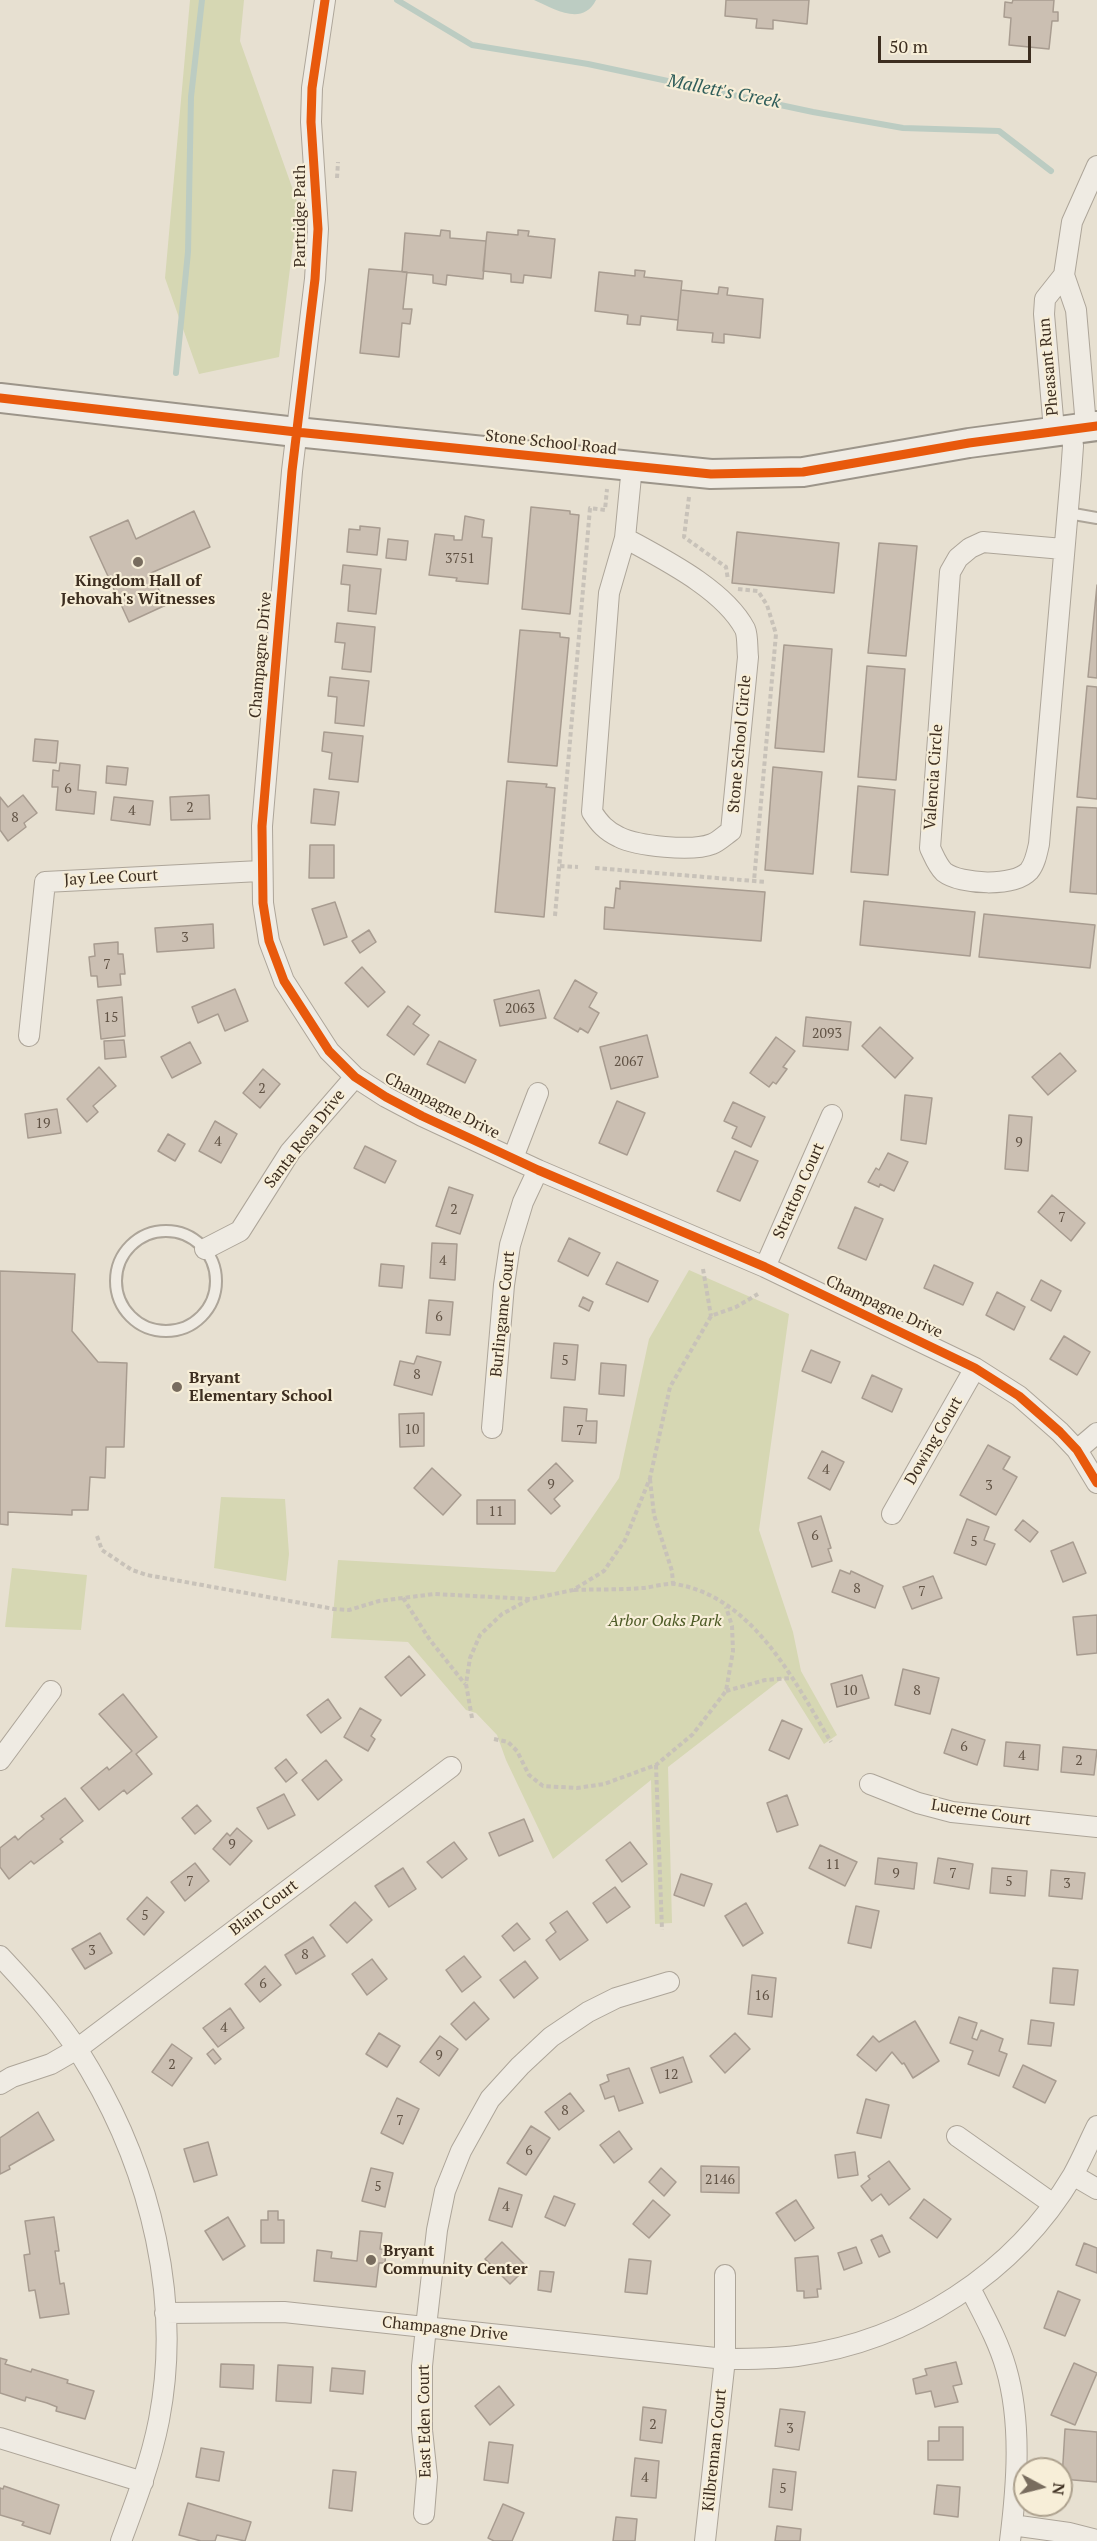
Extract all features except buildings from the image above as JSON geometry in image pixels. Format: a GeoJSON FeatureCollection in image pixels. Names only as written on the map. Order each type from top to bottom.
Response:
{"type":"FeatureCollection","features":[{"type":"Feature","properties":{"kind":"main road","name":"Stone School Road"},"geometry":{"type":"LineString","coordinates":[[0,398],[296,432],[711,474],[803,472],[1077,427]]}},
{"type":"Feature","properties":{"kind":"street","name":"Partridge Path"},"geometry":{"type":"LineString","coordinates":[[296,432],[317,249],[318,229],[311,122],[312,88],[325,0]]}},
{"type":"Feature","properties":{"kind":"street","name":"Pheasant Run"},"geometry":{"type":"LineString","coordinates":[[1077,427],[1076,310],[1064,275],[1072,222],[1097,166]]}},
{"type":"Feature","properties":{"kind":"street","name":"Pheasant Run"},"geometry":{"type":"LineString","coordinates":[[1064,275],[1045,299],[1044,314],[1077,427]]}},
{"type":"Feature","properties":{"kind":"street","name":"Valencia Circle"},"geometry":{"type":"LineString","coordinates":[[1063,549],[984,542],[970,548],[958,558],[950,572],[930,848],[936,863],[945,872],[958,879],[1005,882],[1016,879],[1029,871],[1035,860],[1039,844],[1063,549],[1073,446],[1077,427]]}},
{"type":"Feature","properties":{"kind":"street","name":"Champagne Drive"},"geometry":{"type":"LineString","coordinates":[[296,432],[261,826],[260,871],[269,941],[284,981],[329,1051],[355,1077],[422,1116],[538,1170],[765,1267],[975,1368],[1019,1396],[1077,1450],[1097,1483]]}},
{"type":"Feature","properties":{"kind":"street","name":"Stone School Circle"},"geometry":{"type":"LineString","coordinates":[[625,538],[681,570],[713,594],[730,608],[746,631],[748,657],[731,831],[712,844],[690,848],[648,844],[620,838],[601,826],[592,812],[609,593],[625,538],[632,466]]}},
{"type":"Feature","properties":{"kind":"street","name":"Jay Lee Court"},"geometry":{"type":"LineString","coordinates":[[29,1036],[45,882],[260,871]]}},
{"type":"Feature","properties":{"kind":"street","name":"Santa Rosa Drive"},"geometry":{"type":"LineString","coordinates":[[205,1249],[240,1231],[291,1152],[355,1077]]}},
{"type":"Feature","properties":{"kind":"street","name":"Champagne Drive"},"geometry":{"type":"LineString","coordinates":[[513,1158],[538,1093]]}},
{"type":"Feature","properties":{"kind":"street","name":"Stratton Court"},"geometry":{"type":"LineString","coordinates":[[765,1267],[832,1114]]}},
{"type":"Feature","properties":{"kind":"street","name":"Burlingame Court"},"geometry":{"type":"LineString","coordinates":[[492,1428],[504,1286],[510,1245],[523,1202],[538,1170]]}},
{"type":"Feature","properties":{"kind":"street","name":"Dowing Court"},"geometry":{"type":"LineString","coordinates":[[892,1514],[975,1368]]}},
{"type":"Feature","properties":{"kind":"street"},"geometry":{"type":"LineString","coordinates":[[1077,1450],[1097,1433]]}},
{"type":"Feature","properties":{"kind":"street"},"geometry":{"type":"LineString","coordinates":[[0,1760],[51,1691]]}},
{"type":"Feature","properties":{"kind":"street","name":"Blain Court"},"geometry":{"type":"LineString","coordinates":[[0,2084],[12,2077],[55,2062],[77,2049],[451,1767]]}},
{"type":"Feature","properties":{"kind":"street","name":"Lucerne Court"},"geometry":{"type":"LineString","coordinates":[[870,1784],[918,1803],[952,1812],[1097,1827]]}},
{"type":"Feature","properties":{"kind":"street"},"geometry":{"type":"LineString","coordinates":[[0,1956],[52,2015],[77,2049],[111,2109],[140,2179],[152,2221],[160,2263],[165,2313],[165,2355],[159,2418],[143,2482],[121,2541]]}},
{"type":"Feature","properties":{"kind":"street","name":"East Eden Court"},"geometry":{"type":"LineString","coordinates":[[424,2514],[427,2477],[422,2430],[422,2366],[437,2230],[445,2191],[461,2151],[490,2099],[551,2037],[588,2012],[616,1998],[669,1982]]}},
{"type":"Feature","properties":{"kind":"street","name":"Champagne Drive"},"geometry":{"type":"LineString","coordinates":[[165,2313],[284,2312],[725,2359],[771,2359],[800,2356],[853,2343],[895,2328],[936,2310],[970,2288],[1026,2238],[1053,2204],[1073,2175],[1097,2126]]}},
{"type":"Feature","properties":{"kind":"street"},"geometry":{"type":"LineString","coordinates":[[957,2136],[1053,2204]]}},
{"type":"Feature","properties":{"kind":"street"},"geometry":{"type":"LineString","coordinates":[[1073,2175],[1097,2189]]}},
{"type":"Feature","properties":{"kind":"street"},"geometry":{"type":"LineString","coordinates":[[725,2275],[725,2359]]}},
{"type":"Feature","properties":{"kind":"street"},"geometry":{"type":"LineString","coordinates":[[970,2288],[1006,2367],[1013,2409],[1016,2466],[1011,2533],[1069,2533],[1097,2540]]}},
{"type":"Feature","properties":{"kind":"street","name":"Kilbrennan Court"},"geometry":{"type":"LineString","coordinates":[[705,2541],[725,2359]]}},
{"type":"Feature","properties":{"kind":"street"},"geometry":{"type":"LineString","coordinates":[[0,2438],[143,2482]]}},
{"type":"Feature","properties":{"kind":"lane"},"geometry":{"type":"LineString","coordinates":[[1068,513],[1097,518]]}},
{"type":"Feature","properties":{"kind":"lane"},"geometry":{"type":"LineString","coordinates":[[171,1231],[190,1236],[205,1249],[214,1268],[216,1288],[209,1307],[195,1322],[176,1330],[156,1330],[137,1322],[123,1308],[116,1291],[116,1273],[122,1255],[134,1242],[152,1233],[171,1231]]}},
{"type":"Feature","properties":{"kind":"path"},"geometry":{"type":"LineString","coordinates":[[337,178],[338,162]]}},
{"type":"Feature","properties":{"kind":"path"},"geometry":{"type":"LineString","coordinates":[[555,916],[590,508],[605,510],[607,489]]}},
{"type":"Feature","properties":{"kind":"path"},"geometry":{"type":"LineString","coordinates":[[560,866],[578,867]]}},
{"type":"Feature","properties":{"kind":"path"},"geometry":{"type":"LineString","coordinates":[[595,868],[766,882]]}},
{"type":"Feature","properties":{"kind":"path"},"geometry":{"type":"LineString","coordinates":[[703,1269],[711,1316]]}},
{"type":"Feature","properties":{"kind":"path"},"geometry":{"type":"LineString","coordinates":[[573,1590],[604,1571],[625,1540],[650,1478],[670,1386],[711,1316],[736,1307],[758,1294]]}},
{"type":"Feature","properties":{"kind":"path"},"geometry":{"type":"LineString","coordinates":[[650,1478],[654,1515],[672,1571],[673,1584]]}},
{"type":"Feature","properties":{"kind":"path"},"geometry":{"type":"LineString","coordinates":[[97,1536],[102,1550],[132,1570],[147,1575],[334,1609],[349,1610],[379,1601],[434,1594],[531,1599],[573,1590],[642,1588],[673,1584],[694,1590],[743,1617],[772,1648],[831,1742]]}},
{"type":"Feature","properties":{"kind":"path"},"geometry":{"type":"LineString","coordinates":[[403,1598],[430,1640],[466,1684]]}},
{"type":"Feature","properties":{"kind":"path"},"geometry":{"type":"LineString","coordinates":[[472,1718],[466,1684],[470,1659],[480,1635],[502,1614],[531,1599]]}},
{"type":"Feature","properties":{"kind":"path"},"geometry":{"type":"LineString","coordinates":[[494,1740],[508,1742],[517,1751],[529,1775],[543,1786],[577,1788],[604,1784],[656,1765],[693,1734],[726,1691],[733,1652],[732,1626],[726,1607]]}},
{"type":"Feature","properties":{"kind":"path"},"geometry":{"type":"LineString","coordinates":[[726,1691],[765,1680],[792,1678]]}},
{"type":"Feature","properties":{"kind":"path"},"geometry":{"type":"LineString","coordinates":[[656,1765],[662,1930]]}},
{"type":"Feature","properties":{"kind":"green space"},"geometry":{"type":"Polygon","coordinates":[[[190,0],[244,0],[240,41],[298,204],[279,357],[199,374],[165,278],[190,0]]]}},
{"type":"Feature","properties":{"kind":"green space","name":"Arbor Oaks Park"},"geometry":{"type":"Polygon","coordinates":[[[689,1270],[789,1314],[759,1530],[793,1632],[801,1671],[837,1735],[824,1744],[783,1678],[668,1767],[672,1923],[655,1924],[651,1780],[553,1859],[506,1760],[497,1735],[476,1713],[466,1710],[408,1642],[331,1638],[338,1560],[555,1572],[619,1478],[649,1339],[689,1270]]]}},
{"type":"Feature","properties":{"kind":"green space"},"geometry":{"type":"Polygon","coordinates":[[[221,1497],[285,1499],[289,1554],[286,1581],[214,1568],[221,1497]]]}},
{"type":"Feature","properties":{"kind":"green space"},"geometry":{"type":"Polygon","coordinates":[[[12,1568],[87,1575],[81,1630],[5,1627],[12,1568]]]}},
{"type":"Feature","properties":{"kind":"shaded area"},"geometry":{"type":"Polygon","coordinates":[[[534,0],[596,0],[583,13],[568,14],[534,0]]]}},
{"type":"Feature","properties":{"kind":"waterway"},"geometry":{"type":"LineString","coordinates":[[176,373],[188,252],[191,97],[202,0]]}},
{"type":"Feature","properties":{"kind":"waterway","name":"Mallett's Creek"},"geometry":{"type":"LineString","coordinates":[[397,0],[472,45],[588,64],[813,112],[903,128],[999,131],[1051,171]]}},
{"type":"Feature","properties":{"kind":"cycle path"},"geometry":{"type":"LineString","coordinates":[[325,0],[312,88],[311,122],[318,229],[315,279],[292,471],[262,826],[263,903],[269,941],[284,981],[329,1051],[355,1077],[386,1097],[538,1170],[765,1267],[975,1368],[1019,1396],[1060,1432],[1077,1450],[1097,1483]]}},
{"type":"Feature","properties":{"kind":"cycle path"},"geometry":{"type":"LineString","coordinates":[[0,398],[296,432],[711,474],[803,472],[969,443],[1097,426]]}},
{"type":"Feature","properties":{"kind":"place","name":"Kingdom Hall of Jehovah's Witnesses"},"geometry":{"type":"Point","coordinates":[138,562]}},
{"type":"Feature","properties":{"kind":"place","name":"Bryant Elementary School"},"geometry":{"type":"Point","coordinates":[177,1387]}},
{"type":"Feature","properties":{"kind":"place","name":"Bryant Community Center"},"geometry":{"type":"Point","coordinates":[371,2260]}}]}
